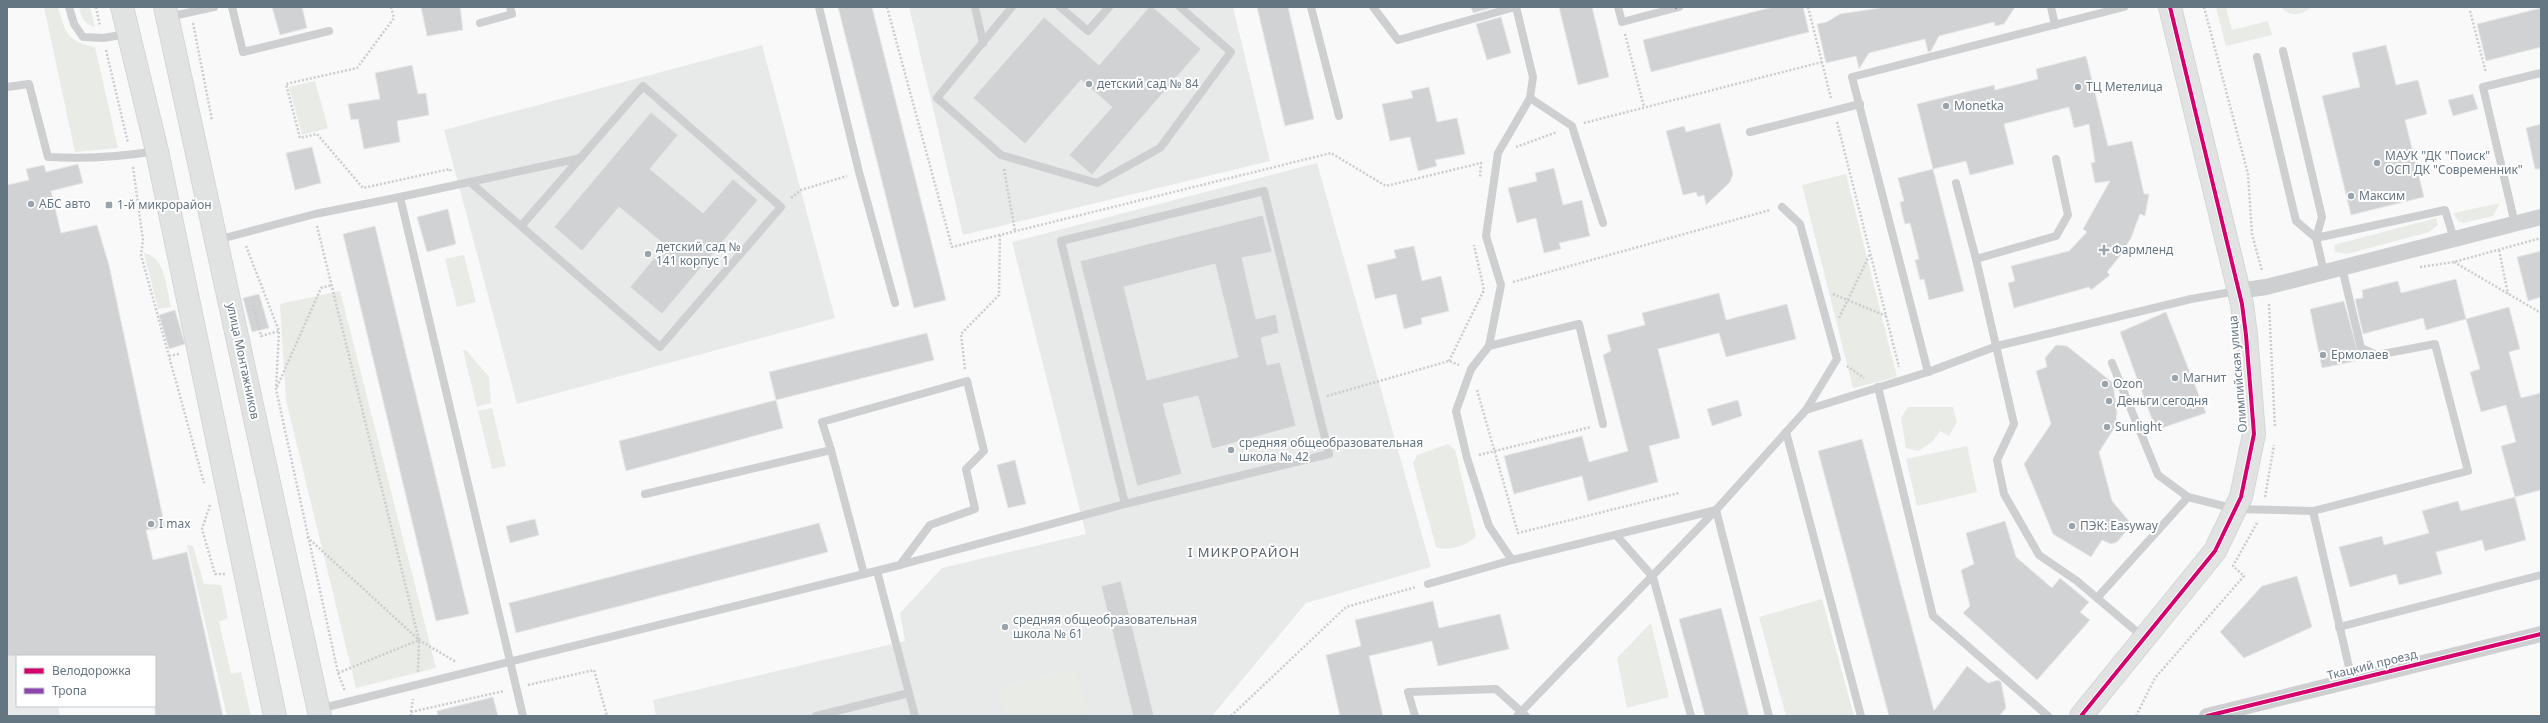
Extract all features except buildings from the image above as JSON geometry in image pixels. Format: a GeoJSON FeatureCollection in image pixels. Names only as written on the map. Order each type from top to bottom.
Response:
{"type":"FeatureCollection","features":[{"type":"Feature","properties":{"kind":"main road"},"geometry":{"type":"LineString","coordinates":[[122,7],[157,151],[275,716]]}},
{"type":"Feature","properties":{"kind":"main road","name":"Олимпийская улица"},"geometry":{"type":"LineString","coordinates":[[2080,716],[2215,551],[2241,497],[2254,434],[2246,335],[2238,291],[2170,7]]}},
{"type":"Feature","properties":{"kind":"main road","name":"улица Монтажников"},"geometry":{"type":"LineString","coordinates":[[166,12],[319,713]]}},
{"type":"Feature","properties":{"kind":"street"},"geometry":{"type":"LineString","coordinates":[[2238,291],[2266,287],[2541,217]]}},
{"type":"Feature","properties":{"kind":"street","name":"Ткацкий проезд"},"geometry":{"type":"LineString","coordinates":[[2207,716],[2541,634]]}},
{"type":"Feature","properties":{"kind":"lane"},"geometry":{"type":"LineString","coordinates":[[69,7],[74,24],[84,37],[103,38],[128,34]]}},
{"type":"Feature","properties":{"kind":"lane"},"geometry":{"type":"LineString","coordinates":[[166,12],[191,13],[214,7]]}},
{"type":"Feature","properties":{"kind":"lane"},"geometry":{"type":"LineString","coordinates":[[232,7],[243,52],[329,31]]}},
{"type":"Feature","properties":{"kind":"lane"},"geometry":{"type":"LineString","coordinates":[[480,23],[512,14],[510,7]]}},
{"type":"Feature","properties":{"kind":"lane"},"geometry":{"type":"LineString","coordinates":[[819,7],[860,172],[895,303]]}},
{"type":"Feature","properties":{"kind":"lane"},"geometry":{"type":"LineString","coordinates":[[975,7],[983,43]]}},
{"type":"Feature","properties":{"kind":"lane"},"geometry":{"type":"LineString","coordinates":[[1012,7],[937,98],[1001,155],[1097,183],[1160,148],[1231,52],[1180,7]]}},
{"type":"Feature","properties":{"kind":"lane"},"geometry":{"type":"LineString","coordinates":[[1060,7],[1088,31],[1109,7]]}},
{"type":"Feature","properties":{"kind":"lane"},"geometry":{"type":"LineString","coordinates":[[1311,7],[1339,116]]}},
{"type":"Feature","properties":{"kind":"lane"},"geometry":{"type":"LineString","coordinates":[[1373,7],[1398,40],[1516,7],[1533,76],[1530,98],[1498,153],[1486,236],[1501,285],[1489,346],[1471,370],[1456,411],[1467,458],[1489,526],[1512,560]]}},
{"type":"Feature","properties":{"kind":"lane"},"geometry":{"type":"LineString","coordinates":[[1618,7],[1622,22],[1679,7]]}},
{"type":"Feature","properties":{"kind":"lane"},"geometry":{"type":"LineString","coordinates":[[2051,7],[2055,25]]}},
{"type":"Feature","properties":{"kind":"lane"},"geometry":{"type":"LineString","coordinates":[[1928,372],[1852,77],[2124,7]]}},
{"type":"Feature","properties":{"kind":"lane"},"geometry":{"type":"LineString","coordinates":[[2283,51],[2322,217],[2316,238],[2324,272]]}},
{"type":"Feature","properties":{"kind":"lane"},"geometry":{"type":"LineString","coordinates":[[2256,58],[2296,221],[2316,238]]}},
{"type":"Feature","properties":{"kind":"lane"},"geometry":{"type":"LineString","coordinates":[[2515,224],[2483,87],[2541,73]]}},
{"type":"Feature","properties":{"kind":"lane"},"geometry":{"type":"LineString","coordinates":[[7,87],[29,84],[48,157],[74,159],[131,155],[157,151]]}},
{"type":"Feature","properties":{"kind":"lane"},"geometry":{"type":"LineString","coordinates":[[470,182],[522,225],[660,347],[781,207],[643,86],[522,225]]}},
{"type":"Feature","properties":{"kind":"lane"},"geometry":{"type":"LineString","coordinates":[[1530,98],[1572,126],[1603,223]]}},
{"type":"Feature","properties":{"kind":"lane"},"geometry":{"type":"LineString","coordinates":[[1750,132],[1860,104]]}},
{"type":"Feature","properties":{"kind":"lane"},"geometry":{"type":"LineString","coordinates":[[216,240],[315,214],[400,198],[453,185],[581,158]]}},
{"type":"Feature","properties":{"kind":"lane"},"geometry":{"type":"LineString","coordinates":[[1976,258],[2056,236],[2068,214],[2056,159]]}},
{"type":"Feature","properties":{"kind":"lane"},"geometry":{"type":"LineString","coordinates":[[1956,183],[1976,258],[2014,424],[1997,460],[2004,494],[2040,555],[2097,598],[2144,638]]}},
{"type":"Feature","properties":{"kind":"lane"},"geometry":{"type":"LineString","coordinates":[[319,713],[350,702],[900,566],[1126,504],[1329,454],[1264,191],[1061,241],[1126,504]]}},
{"type":"Feature","properties":{"kind":"lane"},"geometry":{"type":"LineString","coordinates":[[400,198],[524,716]]}},
{"type":"Feature","properties":{"kind":"lane"},"geometry":{"type":"LineString","coordinates":[[1415,716],[1408,692],[1496,689],[1522,714],[1716,510],[1806,410],[1837,359],[1831,332],[1800,224],[1782,207]]}},
{"type":"Feature","properties":{"kind":"lane"},"geometry":{"type":"LineString","coordinates":[[2316,238],[2445,210],[2454,239]]}},
{"type":"Feature","properties":{"kind":"lane"},"geometry":{"type":"LineString","coordinates":[[2112,363],[2158,475],[2188,496],[2235,509],[2312,511],[2468,471],[2435,344],[2377,355],[2361,348],[2342,268]]}},
{"type":"Feature","properties":{"kind":"lane"},"geometry":{"type":"LineString","coordinates":[[1806,410],[1928,372],[1997,346],[2191,299],[2238,291]]}},
{"type":"Feature","properties":{"kind":"lane"},"geometry":{"type":"LineString","coordinates":[[1489,346],[1579,324],[1603,424]]}},
{"type":"Feature","properties":{"kind":"lane"},"geometry":{"type":"LineString","coordinates":[[864,574],[831,450],[822,422],[967,381],[984,451],[966,469],[975,508],[930,525],[900,566]]}},
{"type":"Feature","properties":{"kind":"lane"},"geometry":{"type":"LineString","coordinates":[[1878,387],[1933,616],[2048,716]]}},
{"type":"Feature","properties":{"kind":"lane"},"geometry":{"type":"LineString","coordinates":[[1786,432],[1861,716]]}},
{"type":"Feature","properties":{"kind":"lane"},"geometry":{"type":"LineString","coordinates":[[646,494],[831,450]]}},
{"type":"Feature","properties":{"kind":"lane"},"geometry":{"type":"LineString","coordinates":[[2097,598],[2188,496]]}},
{"type":"Feature","properties":{"kind":"lane"},"geometry":{"type":"LineString","coordinates":[[1428,584],[1512,560],[1716,510]]}},
{"type":"Feature","properties":{"kind":"lane"},"geometry":{"type":"LineString","coordinates":[[1716,510],[1769,716]]}},
{"type":"Feature","properties":{"kind":"lane"},"geometry":{"type":"LineString","coordinates":[[2312,511],[2352,680]]}},
{"type":"Feature","properties":{"kind":"lane"},"geometry":{"type":"LineString","coordinates":[[1616,535],[1653,577],[1691,716]]}},
{"type":"Feature","properties":{"kind":"lane"},"geometry":{"type":"LineString","coordinates":[[877,571],[915,716]]}},
{"type":"Feature","properties":{"kind":"lane"},"geometry":{"type":"LineString","coordinates":[[2339,627],[2541,575]]}},
{"type":"Feature","properties":{"kind":"lane"},"geometry":{"type":"LineString","coordinates":[[816,716],[909,693]]}},
{"type":"Feature","properties":{"kind":"path"},"geometry":{"type":"LineString","coordinates":[[96,7],[131,155],[143,240],[141,254],[206,490]]}},
{"type":"Feature","properties":{"kind":"path"},"geometry":{"type":"LineString","coordinates":[[391,7],[394,18],[358,68],[286,84],[300,138],[317,134],[363,188],[450,169],[453,185]]}},
{"type":"Feature","properties":{"kind":"path"},"geometry":{"type":"LineString","coordinates":[[887,7],[952,248],[1000,235]]}},
{"type":"Feature","properties":{"kind":"path"},"geometry":{"type":"LineString","coordinates":[[1808,7],[1902,380]]}},
{"type":"Feature","properties":{"kind":"path"},"geometry":{"type":"LineString","coordinates":[[2470,11],[2489,85]]}},
{"type":"Feature","properties":{"kind":"path"},"geometry":{"type":"LineString","coordinates":[[191,13],[213,127]]}},
{"type":"Feature","properties":{"kind":"path"},"geometry":{"type":"LineString","coordinates":[[1622,22],[1644,107]]}},
{"type":"Feature","properties":{"kind":"path"},"geometry":{"type":"LineString","coordinates":[[1331,153],[1386,186],[1481,163],[1498,153],[1572,126],[1822,62]]}},
{"type":"Feature","properties":{"kind":"path"},"geometry":{"type":"LineString","coordinates":[[1001,155],[1015,231]]}},
{"type":"Feature","properties":{"kind":"path"},"geometry":{"type":"LineString","coordinates":[[1479,186],[1481,163]]}},
{"type":"Feature","properties":{"kind":"path"},"geometry":{"type":"LineString","coordinates":[[781,207],[801,190],[860,172]]}},
{"type":"Feature","properties":{"kind":"path"},"geometry":{"type":"LineString","coordinates":[[1501,285],[1782,207]]}},
{"type":"Feature","properties":{"kind":"path"},"geometry":{"type":"LineString","coordinates":[[315,214],[419,640],[419,669],[411,712]]}},
{"type":"Feature","properties":{"kind":"path"},"geometry":{"type":"LineString","coordinates":[[241,233],[279,331],[276,389],[306,537],[338,673],[350,702]]}},
{"type":"Feature","properties":{"kind":"path"},"geometry":{"type":"LineString","coordinates":[[1449,361],[1484,290],[1474,247],[1474,240]]}},
{"type":"Feature","properties":{"kind":"path"},"geometry":{"type":"LineString","coordinates":[[2499,250],[2508,294]]}},
{"type":"Feature","properties":{"kind":"path"},"geometry":{"type":"LineString","coordinates":[[1831,332],[1870,254]]}},
{"type":"Feature","properties":{"kind":"path"},"geometry":{"type":"LineString","coordinates":[[2454,262],[2541,313]]}},
{"type":"Feature","properties":{"kind":"path"},"geometry":{"type":"LineString","coordinates":[[276,389],[321,288],[332,286]]}},
{"type":"Feature","properties":{"kind":"path"},"geometry":{"type":"LineString","coordinates":[[1818,288],[1886,316]]}},
{"type":"Feature","properties":{"kind":"path"},"geometry":{"type":"LineString","coordinates":[[253,305],[261,336],[279,331]]}},
{"type":"Feature","properties":{"kind":"path"},"geometry":{"type":"LineString","coordinates":[[168,356],[179,354],[178,346]]}},
{"type":"Feature","properties":{"kind":"path"},"geometry":{"type":"LineString","coordinates":[[1837,359],[1878,387]]}},
{"type":"Feature","properties":{"kind":"path"},"geometry":{"type":"LineString","coordinates":[[1316,400],[1449,361],[1471,370],[1518,533],[1679,493]]}},
{"type":"Feature","properties":{"kind":"path"},"geometry":{"type":"LineString","coordinates":[[1467,458],[1603,424]]}},
{"type":"Feature","properties":{"kind":"path"},"geometry":{"type":"LineString","coordinates":[[208,497],[210,505],[202,529],[215,574],[231,574]]}},
{"type":"Feature","properties":{"kind":"path"},"geometry":{"type":"LineString","coordinates":[[306,537],[419,640],[460,665]]}},
{"type":"Feature","properties":{"kind":"path"},"geometry":{"type":"LineString","coordinates":[[1231,716],[1346,607],[1428,584]]}},
{"type":"Feature","properties":{"kind":"path"},"geometry":{"type":"LineString","coordinates":[[338,673],[419,640]]}},
{"type":"Feature","properties":{"kind":"shaded area"},"geometry":{"type":"Polygon","coordinates":[[[44,7],[58,7],[65,29],[73,39],[95,47],[118,148],[75,152],[44,7]]]}},
{"type":"Feature","properties":{"kind":"shaded area"},"geometry":{"type":"Polygon","coordinates":[[[79,7],[90,7],[95,27],[88,24],[84,20],[79,7]]]}},
{"type":"Feature","properties":{"kind":"shaded area","name":"детский сад № 84"},"geometry":{"type":"Polygon","coordinates":[[[909,7],[1233,7],[1270,161],[963,235],[909,7]]]}},
{"type":"Feature","properties":{"kind":"shaded area"},"geometry":{"type":"Polygon","coordinates":[[[2216,7],[2226,7],[2232,30],[2268,21],[2272,35],[2226,46],[2216,7]]]}},
{"type":"Feature","properties":{"kind":"shaded area"},"geometry":{"type":"Polygon","coordinates":[[[2281,7],[2311,7],[2300,14],[2292,14],[2281,7]]]}},
{"type":"Feature","properties":{"kind":"shaded area","name":"детский сад № 141 корпус 1"},"geometry":{"type":"Polygon","coordinates":[[[762,45],[835,318],[517,404],[444,130],[762,45]]]}},
{"type":"Feature","properties":{"kind":"shaded area"},"geometry":{"type":"Polygon","coordinates":[[[315,81],[328,128],[302,135],[289,87],[315,81]]]}},
{"type":"Feature","properties":{"kind":"shaded area","name":"средняя общеобразовательная школа № 42"},"geometry":{"type":"Polygon","coordinates":[[[1317,163],[1431,567],[1306,603],[1212,716],[656,716],[653,700],[905,641],[900,613],[942,568],[1086,534],[1012,242],[1317,163]]]}},
{"type":"Feature","properties":{"kind":"shaded area"},"geometry":{"type":"Polygon","coordinates":[[[1846,174],[1897,377],[1853,388],[1802,185],[1846,174]]]}},
{"type":"Feature","properties":{"kind":"shaded area"},"geometry":{"type":"Polygon","coordinates":[[[2500,203],[2493,216],[2463,223],[2458,221],[2453,213],[2500,203]]]}},
{"type":"Feature","properties":{"kind":"shaded area"},"geometry":{"type":"Polygon","coordinates":[[[2436,218],[2438,225],[2429,232],[2347,254],[2335,252],[2334,245],[2436,218]]]}},
{"type":"Feature","properties":{"kind":"shaded area"},"geometry":{"type":"Polygon","coordinates":[[[144,253],[157,260],[161,267],[164,274],[171,307],[158,309],[144,253]]]}},
{"type":"Feature","properties":{"kind":"shaded area"},"geometry":{"type":"Polygon","coordinates":[[[464,255],[476,302],[457,307],[445,259],[464,255]]]}},
{"type":"Feature","properties":{"kind":"shaded area"},"geometry":{"type":"Polygon","coordinates":[[[340,291],[436,668],[356,688],[286,400],[280,304],[340,291]]]}},
{"type":"Feature","properties":{"kind":"shaded area"},"geometry":{"type":"Polygon","coordinates":[[[463,350],[466,350],[489,377],[491,403],[477,407],[463,350]]]}},
{"type":"Feature","properties":{"kind":"shaded area"},"geometry":{"type":"Polygon","coordinates":[[[1908,407],[1953,407],[1957,422],[1949,436],[1940,431],[1932,442],[1918,451],[1906,448],[1901,418],[1908,407]]]}},
{"type":"Feature","properties":{"kind":"shaded area"},"geometry":{"type":"Polygon","coordinates":[[[492,408],[506,466],[492,469],[478,411],[492,408]]]}},
{"type":"Feature","properties":{"kind":"shaded area"},"geometry":{"type":"Polygon","coordinates":[[[1448,444],[1455,450],[1476,536],[1463,545],[1446,549],[1436,547],[1413,463],[1417,455],[1448,444]]]}},
{"type":"Feature","properties":{"kind":"shaded area"},"geometry":{"type":"Polygon","coordinates":[[[1967,446],[1977,492],[1917,506],[1906,459],[1967,446]]]}},
{"type":"Feature","properties":{"kind":"shaded area"},"geometry":{"type":"Polygon","coordinates":[[[7,520],[17,655],[16,707],[58,707],[60,716],[7,716],[7,520]]]}},
{"type":"Feature","properties":{"kind":"shaded area"},"geometry":{"type":"Polygon","coordinates":[[[187,545],[193,546],[204,584],[221,585],[228,618],[219,622],[231,674],[241,672],[251,716],[227,716],[187,545]]]}},
{"type":"Feature","properties":{"kind":"shaded area"},"geometry":{"type":"Polygon","coordinates":[[[1822,599],[1854,716],[1786,716],[1759,617],[1822,599]]]}},
{"type":"Feature","properties":{"kind":"shaded area"},"geometry":{"type":"Polygon","coordinates":[[[1651,623],[1669,697],[1627,708],[1617,658],[1651,623]]]}},
{"type":"Feature","properties":{"kind":"shaded area"},"geometry":{"type":"Polygon","coordinates":[[[1068,669],[1075,671],[1079,677],[1089,716],[1006,716],[1000,695],[1005,685],[1068,669]]]}},
{"type":"Feature","properties":{"kind":"cycle path"},"geometry":{"type":"LineString","coordinates":[[2081,716],[2215,551],[2241,497],[2254,434],[2242,304],[2170,7]]}},
{"type":"Feature","properties":{"kind":"cycle path"},"geometry":{"type":"LineString","coordinates":[[2207,716],[2541,634]]}},
{"type":"Feature","properties":{"kind":"place","name":"детский сад № 84"},"geometry":{"type":"Point","coordinates":[1089,84]}},
{"type":"Feature","properties":{"kind":"place","name":"ТЦ Метелица"},"geometry":{"type":"Point","coordinates":[2078,87]}},
{"type":"Feature","properties":{"kind":"place","name":"Monetka"},"geometry":{"type":"Point","coordinates":[1946,106]}},
{"type":"Feature","properties":{"kind":"place","name":"МАУК \"ДК \"Поиск\" ОСП ДК \"Современник\""},"geometry":{"type":"Point","coordinates":[2377,163]}},
{"type":"Feature","properties":{"kind":"place","name":"Максим"},"geometry":{"type":"Point","coordinates":[2351,196]}},
{"type":"Feature","properties":{"kind":"place","name":"АБС авто"},"geometry":{"type":"Point","coordinates":[31,204]}},
{"type":"Feature","properties":{"kind":"place","name":"1-й микрорайон"},"geometry":{"type":"Point","coordinates":[109,205]}},
{"type":"Feature","properties":{"kind":"place","name":"Фармленд"},"geometry":{"type":"Point","coordinates":[2104,250]}},
{"type":"Feature","properties":{"kind":"place","name":"детский сад № 141 корпус 1"},"geometry":{"type":"Point","coordinates":[648,254]}},
{"type":"Feature","properties":{"kind":"place","name":"Ермолаев"},"geometry":{"type":"Point","coordinates":[2323,355]}},
{"type":"Feature","properties":{"kind":"place","name":"Магнит"},"geometry":{"type":"Point","coordinates":[2175,378]}},
{"type":"Feature","properties":{"kind":"place","name":"Ozon"},"geometry":{"type":"Point","coordinates":[2105,384]}},
{"type":"Feature","properties":{"kind":"place","name":"Деньги сегодня"},"geometry":{"type":"Point","coordinates":[2109,401]}},
{"type":"Feature","properties":{"kind":"place","name":"Sunlight"},"geometry":{"type":"Point","coordinates":[2107,427]}},
{"type":"Feature","properties":{"kind":"place","name":"средняя общеобразовательная школа № 42"},"geometry":{"type":"Point","coordinates":[1231,450]}},
{"type":"Feature","properties":{"kind":"place","name":"I max"},"geometry":{"type":"Point","coordinates":[151,524]}},
{"type":"Feature","properties":{"kind":"place","name":"ПЭК: Easyway"},"geometry":{"type":"Point","coordinates":[2072,526]}},
{"type":"Feature","properties":{"kind":"place","name":"средняя общеобразовательная школа № 61"},"geometry":{"type":"Point","coordinates":[1005,627]}},
{"type":"Feature","properties":{"kind":"district","name":"I МИКРОРАЙОН"},"geometry":{"type":"Point","coordinates":[1244,552]}}]}
